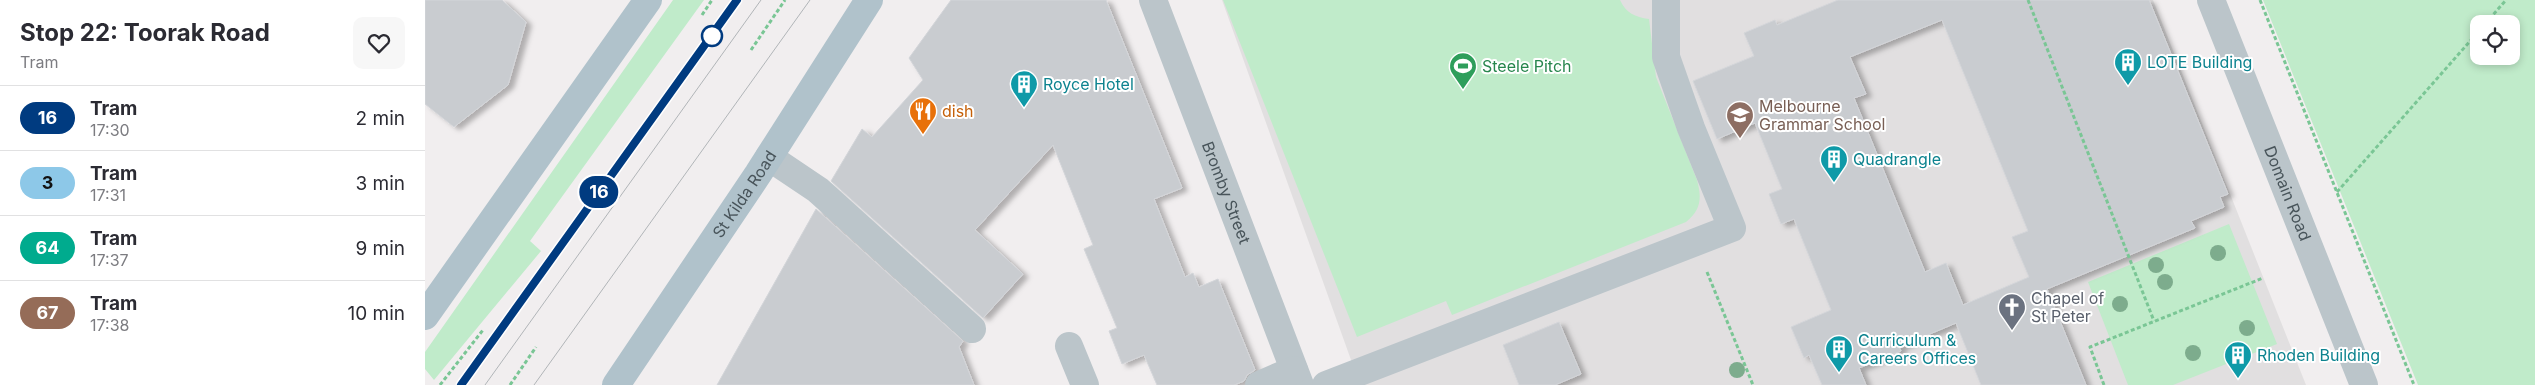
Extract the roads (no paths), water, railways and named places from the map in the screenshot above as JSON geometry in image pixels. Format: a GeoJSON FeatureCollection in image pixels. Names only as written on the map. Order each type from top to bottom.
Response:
{"type":"FeatureCollection","features":[{"type":"Feature","properties":{"kind":"main road"},"geometry":{"type":"LineString","coordinates":[[425,316],[649,0]]}},
{"type":"Feature","properties":{"kind":"main road","name":"St Kilda Road"},"geometry":{"type":"LineString","coordinates":[[616,385],[769,157],[869,0]]}},
{"type":"Feature","properties":{"kind":"street","name":"Bromby Street"},"geometry":{"type":"LineString","coordinates":[[1153,0],[1297,378]]}},
{"type":"Feature","properties":{"kind":"street"},"geometry":{"type":"LineString","coordinates":[[1326,385],[1731,228],[1691,128],[1666,56],[1666,0]]}},
{"type":"Feature","properties":{"kind":"street","name":"Domain Road"},"geometry":{"type":"LineString","coordinates":[[2211,0],[2364,385]]}},
{"type":"Feature","properties":{"kind":"street"},"geometry":{"type":"LineString","coordinates":[[769,157],[817,190],[972,329]]}},
{"type":"Feature","properties":{"kind":"street"},"geometry":{"type":"LineString","coordinates":[[1069,346],[1085,385]]}},
{"type":"Feature","properties":{"kind":"street"},"geometry":{"type":"LineString","coordinates":[[1259,385],[1297,378]]}},
{"type":"Feature","properties":{"kind":"tram line"},"geometry":{"type":"LineString","coordinates":[[461,385],[737,0]]}},
{"type":"Feature","properties":{"kind":"tram line","name":"16"},"geometry":{"type":"LineString","coordinates":[[461,385],[737,0]]}},
{"type":"Feature","properties":{"kind":"tram line"},"geometry":{"type":"LineString","coordinates":[[485,385],[761,0]]}},
{"type":"Feature","properties":{"kind":"tram line"},"geometry":{"type":"LineString","coordinates":[[534,385],[810,0]]}},
{"type":"Feature","properties":{"kind":"place","name":"LOTE Building"},"geometry":{"type":"Point","coordinates":[2128,86]}},
{"type":"Feature","properties":{"kind":"place","name":"Steele Pitch"},"geometry":{"type":"Point","coordinates":[1463,90]}},
{"type":"Feature","properties":{"kind":"place","name":"Royce Hotel"},"geometry":{"type":"Point","coordinates":[1024,108]}},
{"type":"Feature","properties":{"kind":"place","name":"dish"},"geometry":{"type":"Point","coordinates":[923,135]}},
{"type":"Feature","properties":{"kind":"place","name":"Melbourne Grammar School"},"geometry":{"type":"Point","coordinates":[1740,139]}},
{"type":"Feature","properties":{"kind":"place","name":"Quadrangle"},"geometry":{"type":"Point","coordinates":[1834,183]}},
{"type":"Feature","properties":{"kind":"place","name":"Chapel of St Peter"},"geometry":{"type":"Point","coordinates":[2012,331]}},
{"type":"Feature","properties":{"kind":"place","name":"Curriculum & Careers Offices"},"geometry":{"type":"Point","coordinates":[1839,373]}},
{"type":"Feature","properties":{"kind":"place","name":"Rhoden Building"},"geometry":{"type":"Point","coordinates":[2238,379]}}]}
